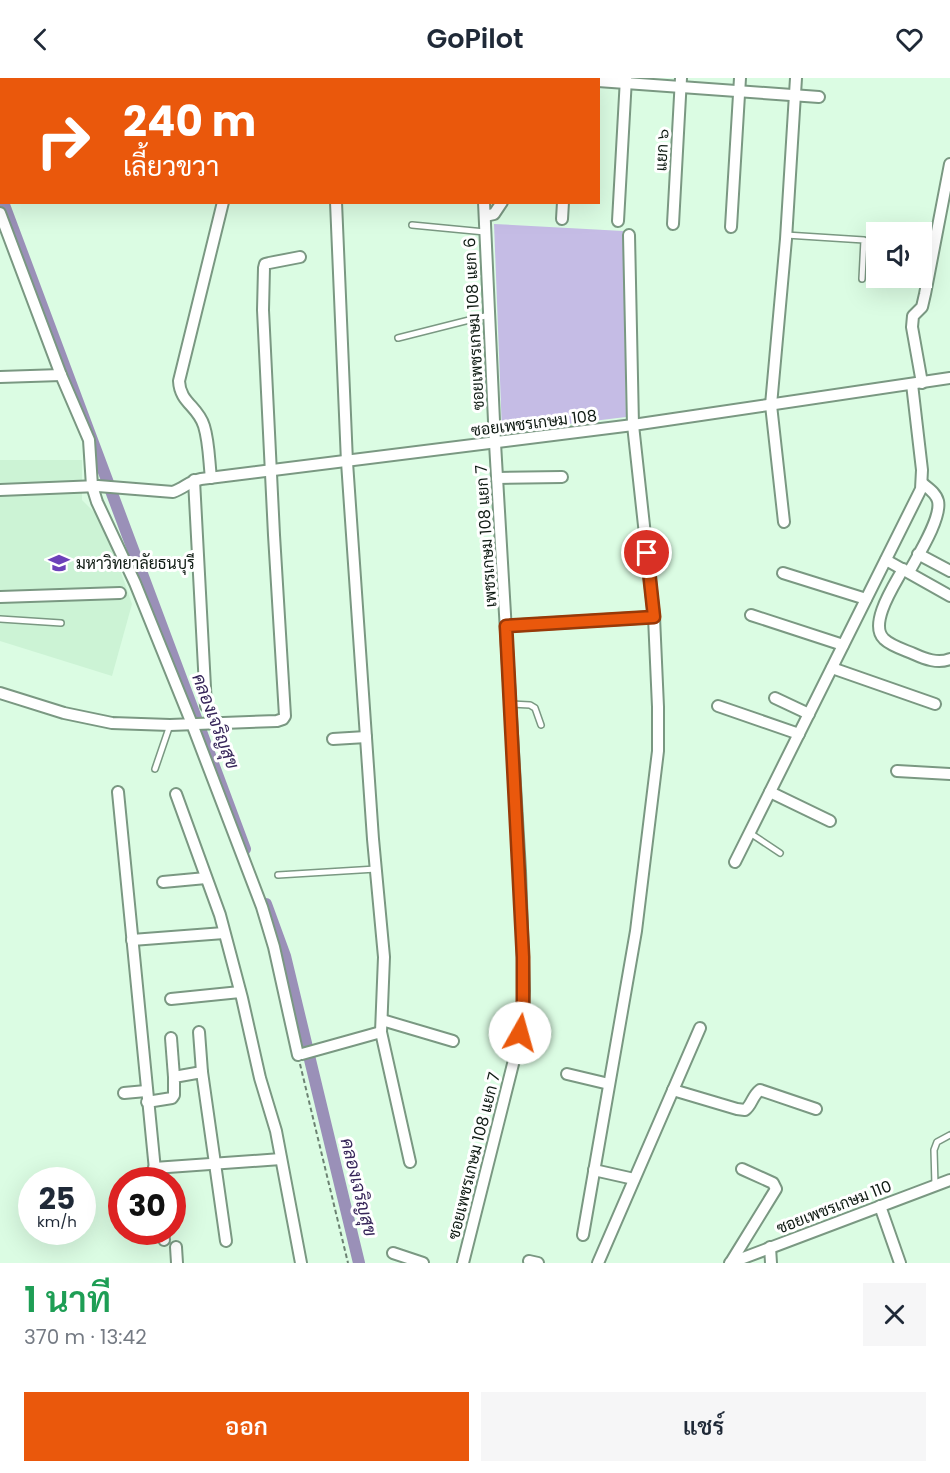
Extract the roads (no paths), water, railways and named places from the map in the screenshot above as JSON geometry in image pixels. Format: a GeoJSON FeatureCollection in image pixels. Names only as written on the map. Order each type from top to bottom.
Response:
{"type":"FeatureCollection","features":[{"type":"Feature","properties":{"kind":"street"},"geometry":{"type":"LineString","coordinates":[[731,227],[740,78]]}},
{"type":"Feature","properties":{"kind":"street"},"geometry":{"type":"LineString","coordinates":[[784,522],[771,405],[786,235],[796,78]]}},
{"type":"Feature","properties":{"kind":"street"},"geometry":{"type":"LineString","coordinates":[[600,81],[681,82],[739,91],[819,97]]}},
{"type":"Feature","properties":{"kind":"street"},"geometry":{"type":"LineString","coordinates":[[618,221],[626,81]]}},
{"type":"Feature","properties":{"kind":"street","name":"แยก ๖"},"geometry":{"type":"LineString","coordinates":[[673,224],[681,82]]}},
{"type":"Feature","properties":{"kind":"street"},"geometry":{"type":"LineString","coordinates":[[735,862],[916,500],[922,483],[912,327],[913,316],[922,307],[926,294],[950,164]]}},
{"type":"Feature","properties":{"kind":"street"},"geometry":{"type":"LineString","coordinates":[[211,478],[204,424],[180,392],[179,381],[223,204]]}},
{"type":"Feature","properties":{"kind":"street"},"geometry":{"type":"LineString","coordinates":[[336,204],[347,462],[384,957],[381,1032],[410,1162]]}},
{"type":"Feature","properties":{"kind":"street","name":"ซอยเพชรเกษม 108 แยก 6"},"geometry":{"type":"LineString","coordinates":[[484,204],[495,443]]}},
{"type":"Feature","properties":{"kind":"street"},"geometry":{"type":"LineString","coordinates":[[485,216],[494,214],[501,204]]}},
{"type":"Feature","properties":{"kind":"street"},"geometry":{"type":"LineString","coordinates":[[562,219],[563,204]]}},
{"type":"Feature","properties":{"kind":"street"},"geometry":{"type":"LineString","coordinates":[[0,213],[89,440],[95,486],[195,724],[262,906],[300,1054],[381,1032]]}},
{"type":"Feature","properties":{"kind":"street"},"geometry":{"type":"LineString","coordinates":[[583,1235],[636,930],[658,751],[654,617],[633,425],[629,235]]}},
{"type":"Feature","properties":{"kind":"street"},"geometry":{"type":"LineString","coordinates":[[0,693],[64,713],[112,723],[215,724],[283,719],[285,716],[263,310],[264,268],[265,264],[300,257]]}},
{"type":"Feature","properties":{"kind":"street"},"geometry":{"type":"LineString","coordinates":[[0,377],[62,375]]}},
{"type":"Feature","properties":{"kind":"street","name":"ซอยเพชรเกษม 108"},"geometry":{"type":"LineString","coordinates":[[0,490],[95,486],[173,492],[194,480],[633,425],[950,378]]}},
{"type":"Feature","properties":{"kind":"street","name":"เพชรเกษม 108 แยก 7"},"geometry":{"type":"LineString","coordinates":[[495,443],[506,626]]}},
{"type":"Feature","properties":{"kind":"street"},"geometry":{"type":"LineString","coordinates":[[497,478],[562,477]]}},
{"type":"Feature","properties":{"kind":"street"},"geometry":{"type":"LineString","coordinates":[[194,480],[206,706]]}},
{"type":"Feature","properties":{"kind":"street"},"geometry":{"type":"LineString","coordinates":[[922,483],[934,493],[938,501],[932,529],[880,616],[881,635],[884,640],[918,656],[933,661],[950,659]]}},
{"type":"Feature","properties":{"kind":"street"},"geometry":{"type":"LineString","coordinates":[[918,555],[950,571]]}},
{"type":"Feature","properties":{"kind":"street"},"geometry":{"type":"LineString","coordinates":[[886,560],[950,596]]}},
{"type":"Feature","properties":{"kind":"street"},"geometry":{"type":"LineString","coordinates":[[783,573],[866,599]]}},
{"type":"Feature","properties":{"kind":"street"},"geometry":{"type":"LineString","coordinates":[[0,597],[120,593]]}},
{"type":"Feature","properties":{"kind":"street"},"geometry":{"type":"LineString","coordinates":[[751,615],[843,645]]}},
{"type":"Feature","properties":{"kind":"street"},"geometry":{"type":"LineString","coordinates":[[506,626],[654,617]]}},
{"type":"Feature","properties":{"kind":"street","name":"ซอยเพชรเกษม 108 แยก 7"},"geometry":{"type":"LineString","coordinates":[[463,1263],[523,1019],[520,871],[506,626]]}},
{"type":"Feature","properties":{"kind":"street"},"geometry":{"type":"LineString","coordinates":[[832,668],[935,704]]}},
{"type":"Feature","properties":{"kind":"street"},"geometry":{"type":"LineString","coordinates":[[774,698],[809,714]]}},
{"type":"Feature","properties":{"kind":"street"},"geometry":{"type":"LineString","coordinates":[[718,706],[799,734]]}},
{"type":"Feature","properties":{"kind":"street"},"geometry":{"type":"LineString","coordinates":[[333,739],[366,737]]}},
{"type":"Feature","properties":{"kind":"street"},"geometry":{"type":"LineString","coordinates":[[897,771],[950,774]]}},
{"type":"Feature","properties":{"kind":"street"},"geometry":{"type":"LineString","coordinates":[[118,792],[154,1167]]}},
{"type":"Feature","properties":{"kind":"street"},"geometry":{"type":"LineString","coordinates":[[770,792],[830,821]]}},
{"type":"Feature","properties":{"kind":"street"},"geometry":{"type":"LineString","coordinates":[[176,794],[224,933],[240,992],[260,1078],[276,1131],[301,1263]]}},
{"type":"Feature","properties":{"kind":"street"},"geometry":{"type":"LineString","coordinates":[[163,882],[206,878]]}},
{"type":"Feature","properties":{"kind":"street"},"geometry":{"type":"LineString","coordinates":[[132,940],[224,933]]}},
{"type":"Feature","properties":{"kind":"street"},"geometry":{"type":"LineString","coordinates":[[171,999],[240,992]]}},
{"type":"Feature","properties":{"kind":"street"},"geometry":{"type":"LineString","coordinates":[[382,1020],[453,1041]]}},
{"type":"Feature","properties":{"kind":"street"},"geometry":{"type":"LineString","coordinates":[[598,1263],[700,1028]]}},
{"type":"Feature","properties":{"kind":"street"},"geometry":{"type":"LineString","coordinates":[[199,1032],[214,1165],[226,1241]]}},
{"type":"Feature","properties":{"kind":"street"},"geometry":{"type":"LineString","coordinates":[[124,1093],[172,1098],[174,1077],[171,1038]]}},
{"type":"Feature","properties":{"kind":"street"},"geometry":{"type":"LineString","coordinates":[[174,1077],[202,1072]]}},
{"type":"Feature","properties":{"kind":"street"},"geometry":{"type":"LineString","coordinates":[[567,1074],[609,1084]]}},
{"type":"Feature","properties":{"kind":"street"},"geometry":{"type":"LineString","coordinates":[[673,1090],[737,1110],[745,1110],[750,1106],[756,1093],[760,1090],[816,1109]]}},
{"type":"Feature","properties":{"kind":"street"},"geometry":{"type":"LineString","coordinates":[[174,1167],[280,1159]]}},
{"type":"Feature","properties":{"kind":"street"},"geometry":{"type":"LineString","coordinates":[[731,1263],[776,1189],[773,1183],[742,1169]]}},
{"type":"Feature","properties":{"kind":"street"},"geometry":{"type":"LineString","coordinates":[[594,1170],[634,1179]]}},
{"type":"Feature","properties":{"kind":"street","name":"ซอยเพชรเกษม 110"},"geometry":{"type":"LineString","coordinates":[[731,1263],[758,1256],[950,1180]]}},
{"type":"Feature","properties":{"kind":"street"},"geometry":{"type":"LineString","coordinates":[[880,1206],[900,1263]]}},
{"type":"Feature","properties":{"kind":"street"},"geometry":{"type":"LineString","coordinates":[[176,1247],[177,1263]]}},
{"type":"Feature","properties":{"kind":"street"},"geometry":{"type":"LineString","coordinates":[[393,1253],[423,1263]]}},
{"type":"Feature","properties":{"kind":"street"},"geometry":{"type":"LineString","coordinates":[[758,1256],[771,1263]]}},
{"type":"Feature","properties":{"kind":"lane"},"geometry":{"type":"LineString","coordinates":[[412,225],[485,232]]}},
{"type":"Feature","properties":{"kind":"lane"},"geometry":{"type":"LineString","coordinates":[[786,235],[864,240],[862,279]]}},
{"type":"Feature","properties":{"kind":"lane"},"geometry":{"type":"LineString","coordinates":[[398,338],[489,315]]}},
{"type":"Feature","properties":{"kind":"lane"},"geometry":{"type":"LineString","coordinates":[[0,619],[61,622]]}},
{"type":"Feature","properties":{"kind":"lane"},"geometry":{"type":"LineString","coordinates":[[511,704],[530,705],[535,708],[541,725]]}},
{"type":"Feature","properties":{"kind":"lane"},"geometry":{"type":"LineString","coordinates":[[155,769],[170,725]]}},
{"type":"Feature","properties":{"kind":"lane"},"geometry":{"type":"LineString","coordinates":[[750,833],[780,853]]}},
{"type":"Feature","properties":{"kind":"lane"},"geometry":{"type":"LineString","coordinates":[[278,875],[376,869]]}},
{"type":"Feature","properties":{"kind":"lane"},"geometry":{"type":"LineString","coordinates":[[935,1185],[934,1150],[937,1142],[950,1135]]}},
{"type":"Feature","properties":{"kind":"waterway","name":"คลองเจริญสุข"},"geometry":{"type":"LineString","coordinates":[[4,204],[245,849]]}},
{"type":"Feature","properties":{"kind":"waterway","name":"คลองเจริญสุข"},"geometry":{"type":"LineString","coordinates":[[266,904],[285,956],[359,1263]]}},
{"type":"Feature","properties":{"kind":"place","name":"มหาวิทยาลัยธนบุรี"},"geometry":{"type":"Point","coordinates":[59,563]}}]}
